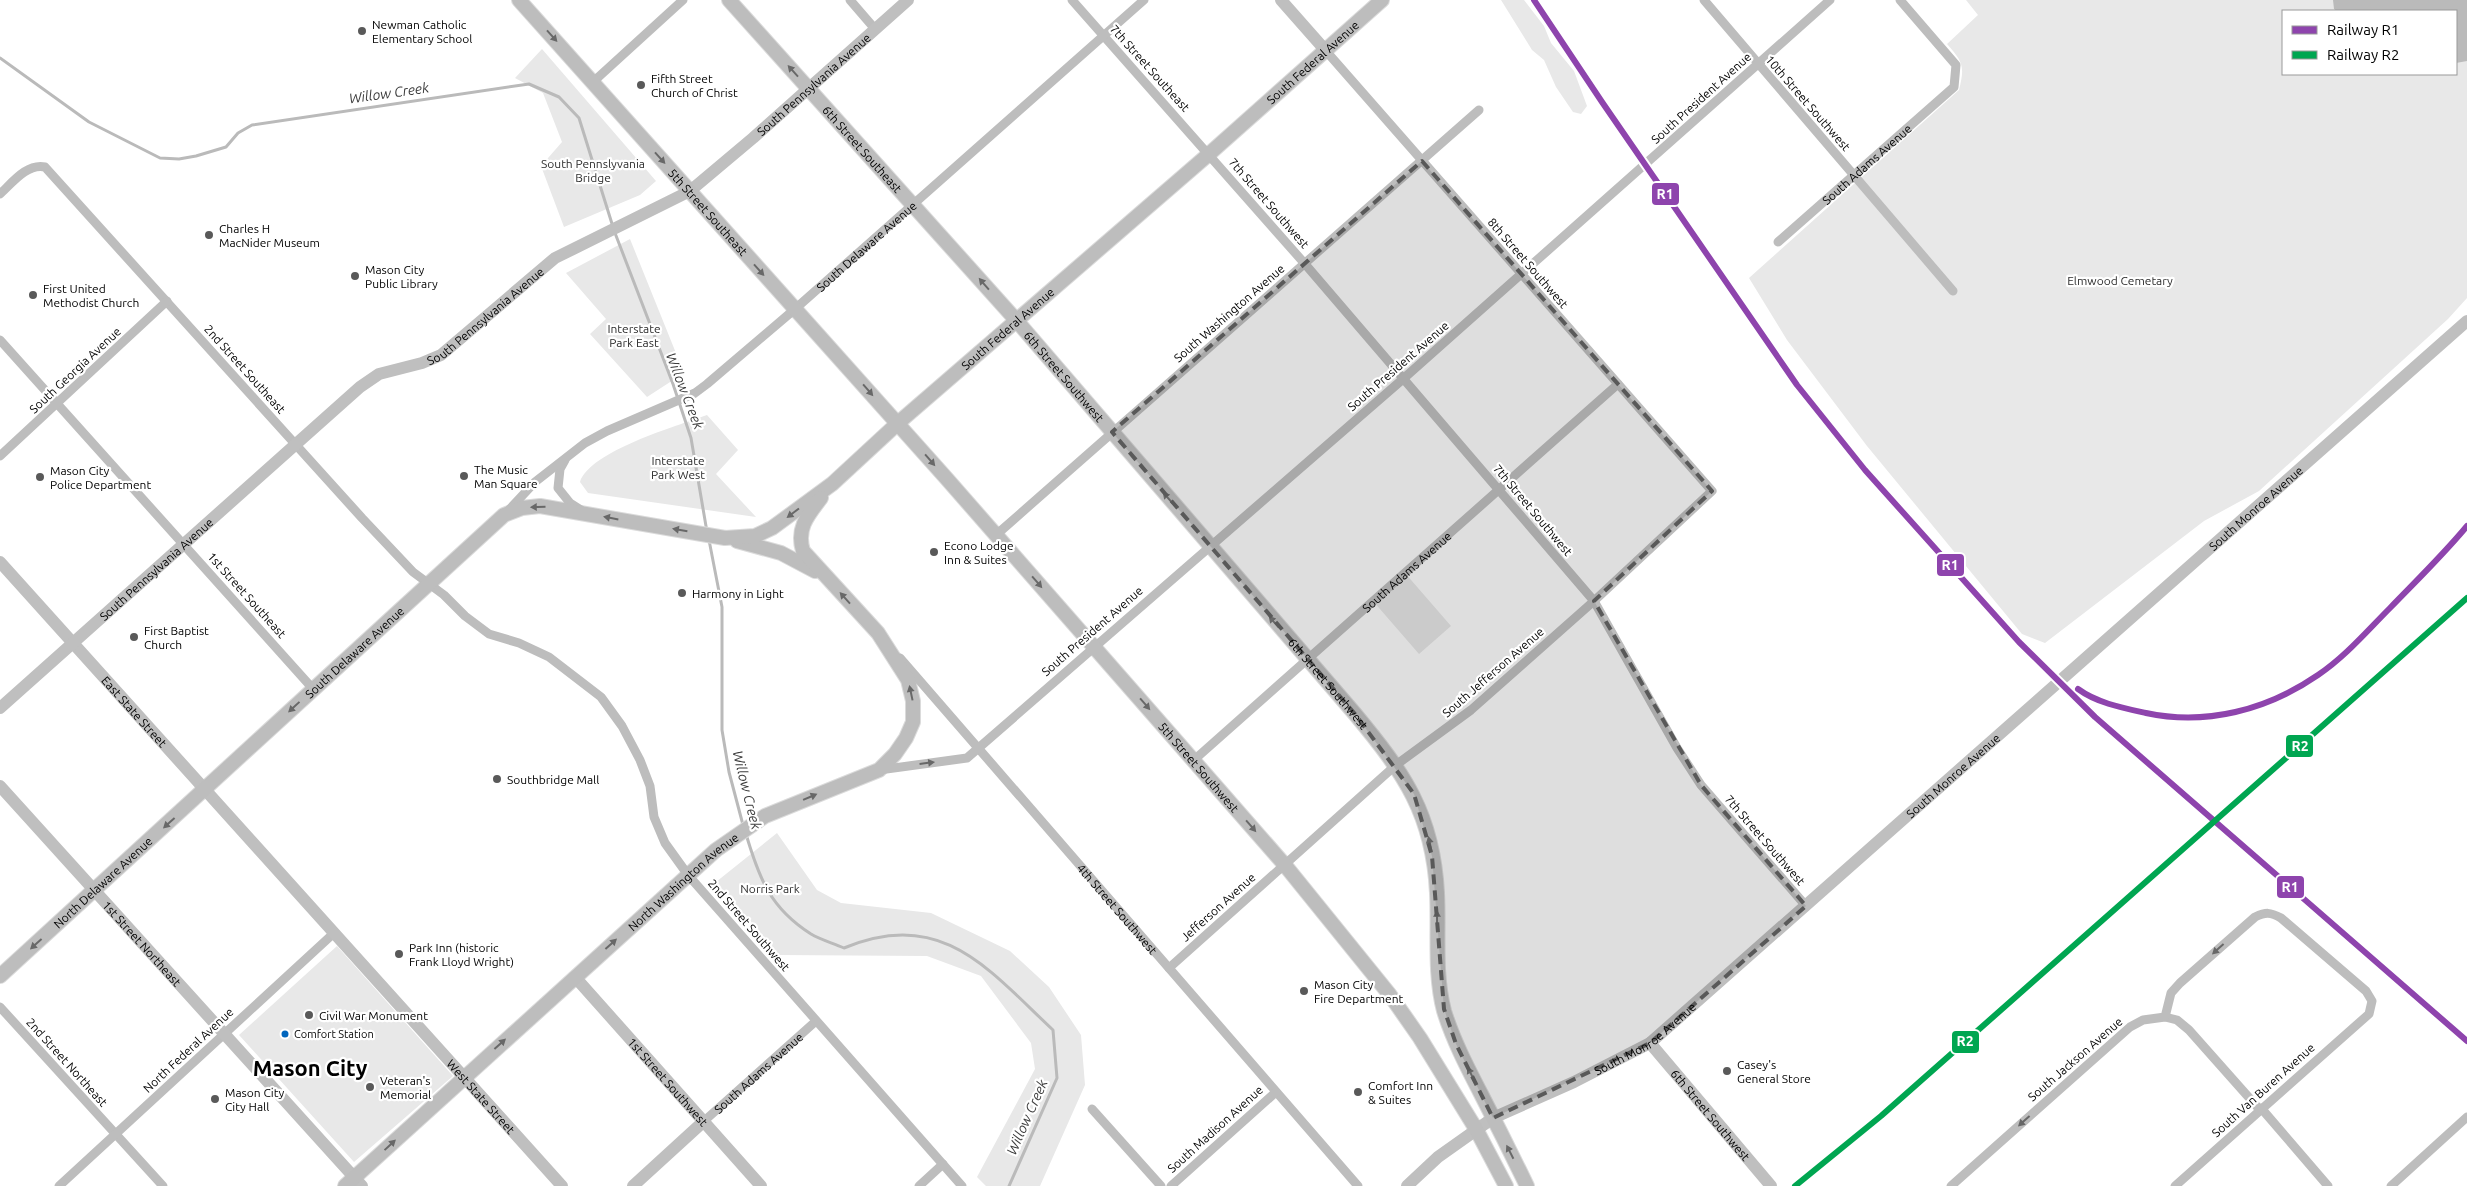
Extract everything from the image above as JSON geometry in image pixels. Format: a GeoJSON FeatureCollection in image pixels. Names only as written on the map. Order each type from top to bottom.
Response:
{"type":"FeatureCollection","features":[{"type":"Feature","properties":{"kind":"main road","name":"5th Street Southeast"},"geometry":{"type":"LineString","coordinates":[[519,0],[898,423]]}},
{"type":"Feature","properties":{"kind":"main road","name":"6th Street Southeast"},"geometry":{"type":"LineString","coordinates":[[729,0],[1016,320]]}},
{"type":"Feature","properties":{"kind":"main road","name":"South Pennsylvania Avenue"},"geometry":{"type":"LineString","coordinates":[[0,708],[360,387],[378,374],[422,363],[441,355],[555,258],[690,191],[908,0]]}},
{"type":"Feature","properties":{"kind":"main road"},"geometry":{"type":"LineString","coordinates":[[1280,0],[1326,51]]}},
{"type":"Feature","properties":{"kind":"main road","name":"South Federal Avenue"},"geometry":{"type":"LineString","coordinates":[[586,513],[724,538],[755,536],[772,528],[832,484],[898,423],[1209,154],[1382,0]]}},
{"type":"Feature","properties":{"kind":"main road","name":"6th Street Southwest"},"geometry":{"type":"LineString","coordinates":[[1016,320],[1365,726],[1396,765],[1414,794],[1426,824],[1432,856],[1437,893],[1437,949],[1444,1009],[1456,1044],[1493,1118]]}},
{"type":"Feature","properties":{"kind":"main road","name":"South Monroe Avenue"},"geometry":{"type":"LineString","coordinates":[[1407,1186],[1438,1157],[1493,1118],[1574,1082],[1650,1043],[2454,334],[2467,320]]}},
{"type":"Feature","properties":{"kind":"main road","name":"5th Street Southwest"},"geometry":{"type":"LineString","coordinates":[[898,423],[1284,864],[1390,995],[1420,1038],[1476,1129]]}},
{"type":"Feature","properties":{"kind":"main road","name":"North Washington Avenue"},"geometry":{"type":"LineString","coordinates":[[354,1183],[464,1077],[716,850],[765,816],[879,770],[895,754],[906,738],[912,722],[913,701],[908,680],[878,633],[808,557],[800,542],[803,522],[832,484]]}},
{"type":"Feature","properties":{"kind":"main road","name":"South Delaware Avenue"},"geometry":{"type":"LineString","coordinates":[[206,790],[504,515],[522,508],[540,506],[586,513]]}},
{"type":"Feature","properties":{"kind":"main road"},"geometry":{"type":"LineString","coordinates":[[724,538],[781,553],[830,580]]}},
{"type":"Feature","properties":{"kind":"main road","name":"East State Street"},"geometry":{"type":"LineString","coordinates":[[0,562],[334,933]]}},
{"type":"Feature","properties":{"kind":"main road","name":"1st Street Northeast"},"geometry":{"type":"LineString","coordinates":[[0,786],[224,1034],[354,1183]]}},
{"type":"Feature","properties":{"kind":"main road","name":"North Delaware Avenue"},"geometry":{"type":"LineString","coordinates":[[0,976],[206,790]]}},
{"type":"Feature","properties":{"kind":"main road","name":"West State Street"},"geometry":{"type":"LineString","coordinates":[[334,933],[562,1186]]}},
{"type":"Feature","properties":{"kind":"main road","name":"1st Street Southwest"},"geometry":{"type":"LineString","coordinates":[[575,977],[761,1186]]}},
{"type":"Feature","properties":{"kind":"main road","name":"6th Street Southwest"},"geometry":{"type":"LineString","coordinates":[[1650,1043],[1771,1186]]}},
{"type":"Feature","properties":{"kind":"main road"},"geometry":{"type":"LineString","coordinates":[[1493,1118],[1527,1186]]}},
{"type":"Feature","properties":{"kind":"main road","name":"South Adams Avenue"},"geometry":{"type":"LineString","coordinates":[[633,1186],[703,1122]]}},
{"type":"Feature","properties":{"kind":"main road"},"geometry":{"type":"LineString","coordinates":[[1476,1129],[1506,1186]]}},
{"type":"Feature","properties":{"kind":"street"},"geometry":{"type":"LineString","coordinates":[[593,82],[683,0]]}},
{"type":"Feature","properties":{"kind":"street"},"geometry":{"type":"LineString","coordinates":[[850,0],[875,29]]}},
{"type":"Feature","properties":{"kind":"street","name":"7th Street Southeast"},"geometry":{"type":"LineString","coordinates":[[1072,0],[1209,154]]}},
{"type":"Feature","properties":{"kind":"street","name":"South Delaware Avenue"},"geometry":{"type":"LineString","coordinates":[[504,515],[535,482],[585,443],[607,431],[695,393],[795,309],[1144,0]]}},
{"type":"Feature","properties":{"kind":"street","name":"10th Street Southwest"},"geometry":{"type":"LineString","coordinates":[[1704,0],[1953,291]]}},
{"type":"Feature","properties":{"kind":"street","name":"South President Avenue"},"geometry":{"type":"LineString","coordinates":[[979,747],[1402,379],[1830,0]]}},
{"type":"Feature","properties":{"kind":"street","name":"South Adams Avenue"},"geometry":{"type":"LineString","coordinates":[[1778,242],[1954,87],[1956,65],[1900,0]]}},
{"type":"Feature","properties":{"kind":"street","name":"8th Street Southwest"},"geometry":{"type":"LineString","coordinates":[[1326,51],[1712,491]]}},
{"type":"Feature","properties":{"kind":"street","name":"South Washington Avenue"},"geometry":{"type":"LineString","coordinates":[[996,534],[1480,110]]}},
{"type":"Feature","properties":{"kind":"street","name":"7th Street Southwest"},"geometry":{"type":"LineString","coordinates":[[1209,154],[1594,601],[1700,785],[1806,906]]}},
{"type":"Feature","properties":{"kind":"street","name":"2nd Street Southeast"},"geometry":{"type":"LineString","coordinates":[[0,194],[28,169],[37,166],[45,167],[413,572],[430,583]]}},
{"type":"Feature","properties":{"kind":"street","name":"South Georgia Avenue"},"geometry":{"type":"LineString","coordinates":[[0,456],[167,302]]}},
{"type":"Feature","properties":{"kind":"street","name":"1st Street Southeast"},"geometry":{"type":"LineString","coordinates":[[0,340],[314,690]]}},
{"type":"Feature","properties":{"kind":"street","name":"South Adams Avenue"},"geometry":{"type":"LineString","coordinates":[[1194,760],[1308,661],[1618,384]]}},
{"type":"Feature","properties":{"kind":"street"},"geometry":{"type":"LineString","coordinates":[[567,458],[560,469],[558,488],[570,503],[586,513]]}},
{"type":"Feature","properties":{"kind":"street","name":"South Jefferson Avenue"},"geometry":{"type":"LineString","coordinates":[[1284,864],[1396,765],[1471,710],[1594,601],[1712,491]]}},
{"type":"Feature","properties":{"kind":"street","name":"2nd Street Southwest"},"geometry":{"type":"LineString","coordinates":[[430,583],[489,634],[519,643],[550,657],[601,697],[622,726],[640,760],[650,786],[654,817],[665,843],[688,875],[962,1186]]}},
{"type":"Feature","properties":{"kind":"street","name":"4th Street Southwest"},"geometry":{"type":"LineString","coordinates":[[878,633],[979,747],[1358,1186]]}},
{"type":"Feature","properties":{"kind":"street"},"geometry":{"type":"LineString","coordinates":[[879,770],[967,758],[979,747]]}},
{"type":"Feature","properties":{"kind":"street","name":"Jefferson Avenue"},"geometry":{"type":"LineString","coordinates":[[1169,968],[1284,864]]}},
{"type":"Feature","properties":{"kind":"street","name":"South Van Buren Avenue"},"geometry":{"type":"LineString","coordinates":[[2165,1017],[2171,993],[2180,983],[2255,917],[2264,912],[2271,912],[2281,918],[2322,952],[2366,991],[2372,1002],[2369,1014],[2175,1186]]}},
{"type":"Feature","properties":{"kind":"street","name":"North Federal Avenue"},"geometry":{"type":"LineString","coordinates":[[59,1186],[334,933]]}},
{"type":"Feature","properties":{"kind":"street","name":"2nd Street Northeast"},"geometry":{"type":"LineString","coordinates":[[0,1007],[163,1186]]}},
{"type":"Feature","properties":{"kind":"street"},"geometry":{"type":"LineString","coordinates":[[2165,1017],[2177,1020],[2189,1030],[2328,1186]]}},
{"type":"Feature","properties":{"kind":"street","name":"South Jackson Avenue"},"geometry":{"type":"LineString","coordinates":[[1951,1186],[2130,1027],[2143,1020],[2165,1017]]}},
{"type":"Feature","properties":{"kind":"street","name":"South Adams Avenue"},"geometry":{"type":"LineString","coordinates":[[703,1122],[816,1021]]}},
{"type":"Feature","properties":{"kind":"street","name":"South Madison Avenue"},"geometry":{"type":"LineString","coordinates":[[1171,1186],[1276,1092]]}},
{"type":"Feature","properties":{"kind":"street"},"geometry":{"type":"LineString","coordinates":[[1092,1109],[1161,1186]]}},
{"type":"Feature","properties":{"kind":"street"},"geometry":{"type":"LineString","coordinates":[[2391,1186],[2467,1118]]}},
{"type":"Feature","properties":{"kind":"street"},"geometry":{"type":"LineString","coordinates":[[919,1186],[943,1164]]}},
{"type":"Feature","properties":{"kind":"highlighted area"},"geometry":{"type":"Polygon","coordinates":[[[1422,161],[1712,491],[1594,601],[1701,785],[1806,906],[1650,1043],[1493,1118],[1456,1044],[1444,1009],[1432,856],[1414,794],[1355,714],[1112,432],[1422,161]]]}},
{"type":"Feature","properties":{"kind":"green space"},"geometry":{"type":"Polygon","coordinates":[[[1501,0],[1524,0],[1544,26],[1551,43],[1574,71],[1587,106],[1581,114],[1573,112],[1556,87],[1544,60],[1532,50],[1501,0]]]}},
{"type":"Feature","properties":{"kind":"green space","name":"Elmwood Cemetary"},"geometry":{"type":"Polygon","coordinates":[[[1966,0],[2467,0],[2467,298],[2448,319],[2259,491],[2204,521],[2045,643],[2022,634],[1867,446],[1787,340],[1749,278],[1959,90],[1962,75],[1961,65],[1947,44],[1978,15],[1966,0]]]}},
{"type":"Feature","properties":{"kind":"green space","name":"South Pennslyvania Bridge"},"geometry":{"type":"Polygon","coordinates":[[[542,49],[656,181],[640,195],[564,227],[541,166],[562,142],[543,93],[515,78],[542,49]]]}},
{"type":"Feature","properties":{"kind":"green space","name":"Interstate Park East"},"geometry":{"type":"Polygon","coordinates":[[[630,239],[684,373],[647,397],[590,334],[606,319],[566,273],[630,239]]]}},
{"type":"Feature","properties":{"kind":"green space","name":"Interstate Park West"},"geometry":{"type":"Polygon","coordinates":[[[707,415],[738,450],[716,474],[756,517],[588,493],[580,482],[587,471],[600,460],[617,450],[656,433],[707,415]]]}},
{"type":"Feature","properties":{"kind":"green space"},"geometry":{"type":"Polygon","coordinates":[[[1405,573],[1451,626],[1419,654],[1373,601],[1405,573]]]}},
{"type":"Feature","properties":{"kind":"green space","name":"Norris Park"},"geometry":{"type":"Polygon","coordinates":[[[777,833],[817,890],[841,903],[931,913],[1010,951],[1049,987],[1081,1035],[1085,1085],[1040,1186],[986,1186],[977,1177],[1035,1069],[1031,1043],[981,976],[927,956],[778,955],[716,882],[777,833]]]}},
{"type":"Feature","properties":{"kind":"green space"},"geometry":{"type":"Polygon","coordinates":[[[337,946],[453,1076],[354,1162],[239,1035],[337,946]]]}},
{"type":"Feature","properties":{"kind":"shaded area"},"geometry":{"type":"Polygon","coordinates":[[[2333,0],[2467,0],[2467,61],[2457,63],[2457,10],[2334,9],[2333,0]]]}},
{"type":"Feature","properties":{"kind":"waterway","name":"Willow Creek"},"geometry":{"type":"LineString","coordinates":[[0,58],[89,122],[160,158],[179,159],[226,147],[238,133],[252,125],[529,84],[559,97],[579,118],[613,227]]}},
{"type":"Feature","properties":{"kind":"waterway","name":"Willow Creek"},"geometry":{"type":"LineString","coordinates":[[615,233],[673,384],[691,438],[707,532]]}},
{"type":"Feature","properties":{"kind":"waterway","name":"Willow Creek"},"geometry":{"type":"LineString","coordinates":[[709,540],[722,607],[722,730],[729,772],[743,825]]}},
{"type":"Feature","properties":{"kind":"waterway","name":"Willow Creek"},"geometry":{"type":"LineString","coordinates":[[746,834],[761,878],[768,891],[785,914],[811,934],[844,948],[878,937],[909,935],[936,940],[960,951],[984,966],[1053,1030],[1057,1078],[1009,1186]]}},
{"type":"Feature","properties":{"kind":"rail line","name":"R1"},"geometry":{"type":"LineString","coordinates":[[1534,0],[1797,385],[1865,470],[2019,642],[2095,717],[2467,1041]]}},
{"type":"Feature","properties":{"kind":"rail line","name":"R1"},"geometry":{"type":"LineString","coordinates":[[2078,689],[2093,698],[2110,704],[2169,717],[2213,716],[2257,706],[2278,698],[2318,675],[2347,652],[2467,526]]}},
{"type":"Feature","properties":{"kind":"rail line","name":"R2"},"geometry":{"type":"LineString","coordinates":[[1795,1186],[1881,1116],[2467,598]]}},
{"type":"Feature","properties":{"kind":"place","name":"Newman Catholic Elementary School"},"geometry":{"type":"Point","coordinates":[362,31]}},
{"type":"Feature","properties":{"kind":"place","name":"Fifth Street Church of Christ"},"geometry":{"type":"Point","coordinates":[641,85]}},
{"type":"Feature","properties":{"kind":"place","name":"Charles H MacNider Museum"},"geometry":{"type":"Point","coordinates":[209,235]}},
{"type":"Feature","properties":{"kind":"place","name":"Mason City Public Library"},"geometry":{"type":"Point","coordinates":[355,276]}},
{"type":"Feature","properties":{"kind":"place","name":"First United Methodist Church"},"geometry":{"type":"Point","coordinates":[33,295]}},
{"type":"Feature","properties":{"kind":"place","name":"The Music Man Square"},"geometry":{"type":"Point","coordinates":[464,476]}},
{"type":"Feature","properties":{"kind":"place","name":"Mason City Police Department"},"geometry":{"type":"Point","coordinates":[40,477]}},
{"type":"Feature","properties":{"kind":"place","name":"Econo Lodge Inn & Suites"},"geometry":{"type":"Point","coordinates":[934,552]}},
{"type":"Feature","properties":{"kind":"place","name":"Harmony in Light"},"geometry":{"type":"Point","coordinates":[682,593]}},
{"type":"Feature","properties":{"kind":"place","name":"First Baptist Church"},"geometry":{"type":"Point","coordinates":[134,637]}},
{"type":"Feature","properties":{"kind":"place","name":"Southbridge Mall"},"geometry":{"type":"Point","coordinates":[497,779]}},
{"type":"Feature","properties":{"kind":"place","name":"Park Inn (historic Frank Lloyd Wright)"},"geometry":{"type":"Point","coordinates":[399,954]}},
{"type":"Feature","properties":{"kind":"place","name":"Mason City Fire Department"},"geometry":{"type":"Point","coordinates":[1304,991]}},
{"type":"Feature","properties":{"kind":"place","name":"Civil War Monument"},"geometry":{"type":"Point","coordinates":[309,1015]}},
{"type":"Feature","properties":{"kind":"place","name":"Comfort Station"},"geometry":{"type":"Point","coordinates":[285,1034]}},
{"type":"Feature","properties":{"kind":"place","name":"Casey's General Store"},"geometry":{"type":"Point","coordinates":[1727,1071]}},
{"type":"Feature","properties":{"kind":"place","name":"Veteran's Memorial"},"geometry":{"type":"Point","coordinates":[370,1087]}},
{"type":"Feature","properties":{"kind":"place","name":"Comfort Inn & Suites"},"geometry":{"type":"Point","coordinates":[1358,1092]}},
{"type":"Feature","properties":{"kind":"place","name":"Mason City City Hall"},"geometry":{"type":"Point","coordinates":[215,1099]}},
{"type":"Feature","properties":{"kind":"district","name":"Mason City"},"geometry":{"type":"Point","coordinates":[310,1067]}}]}
